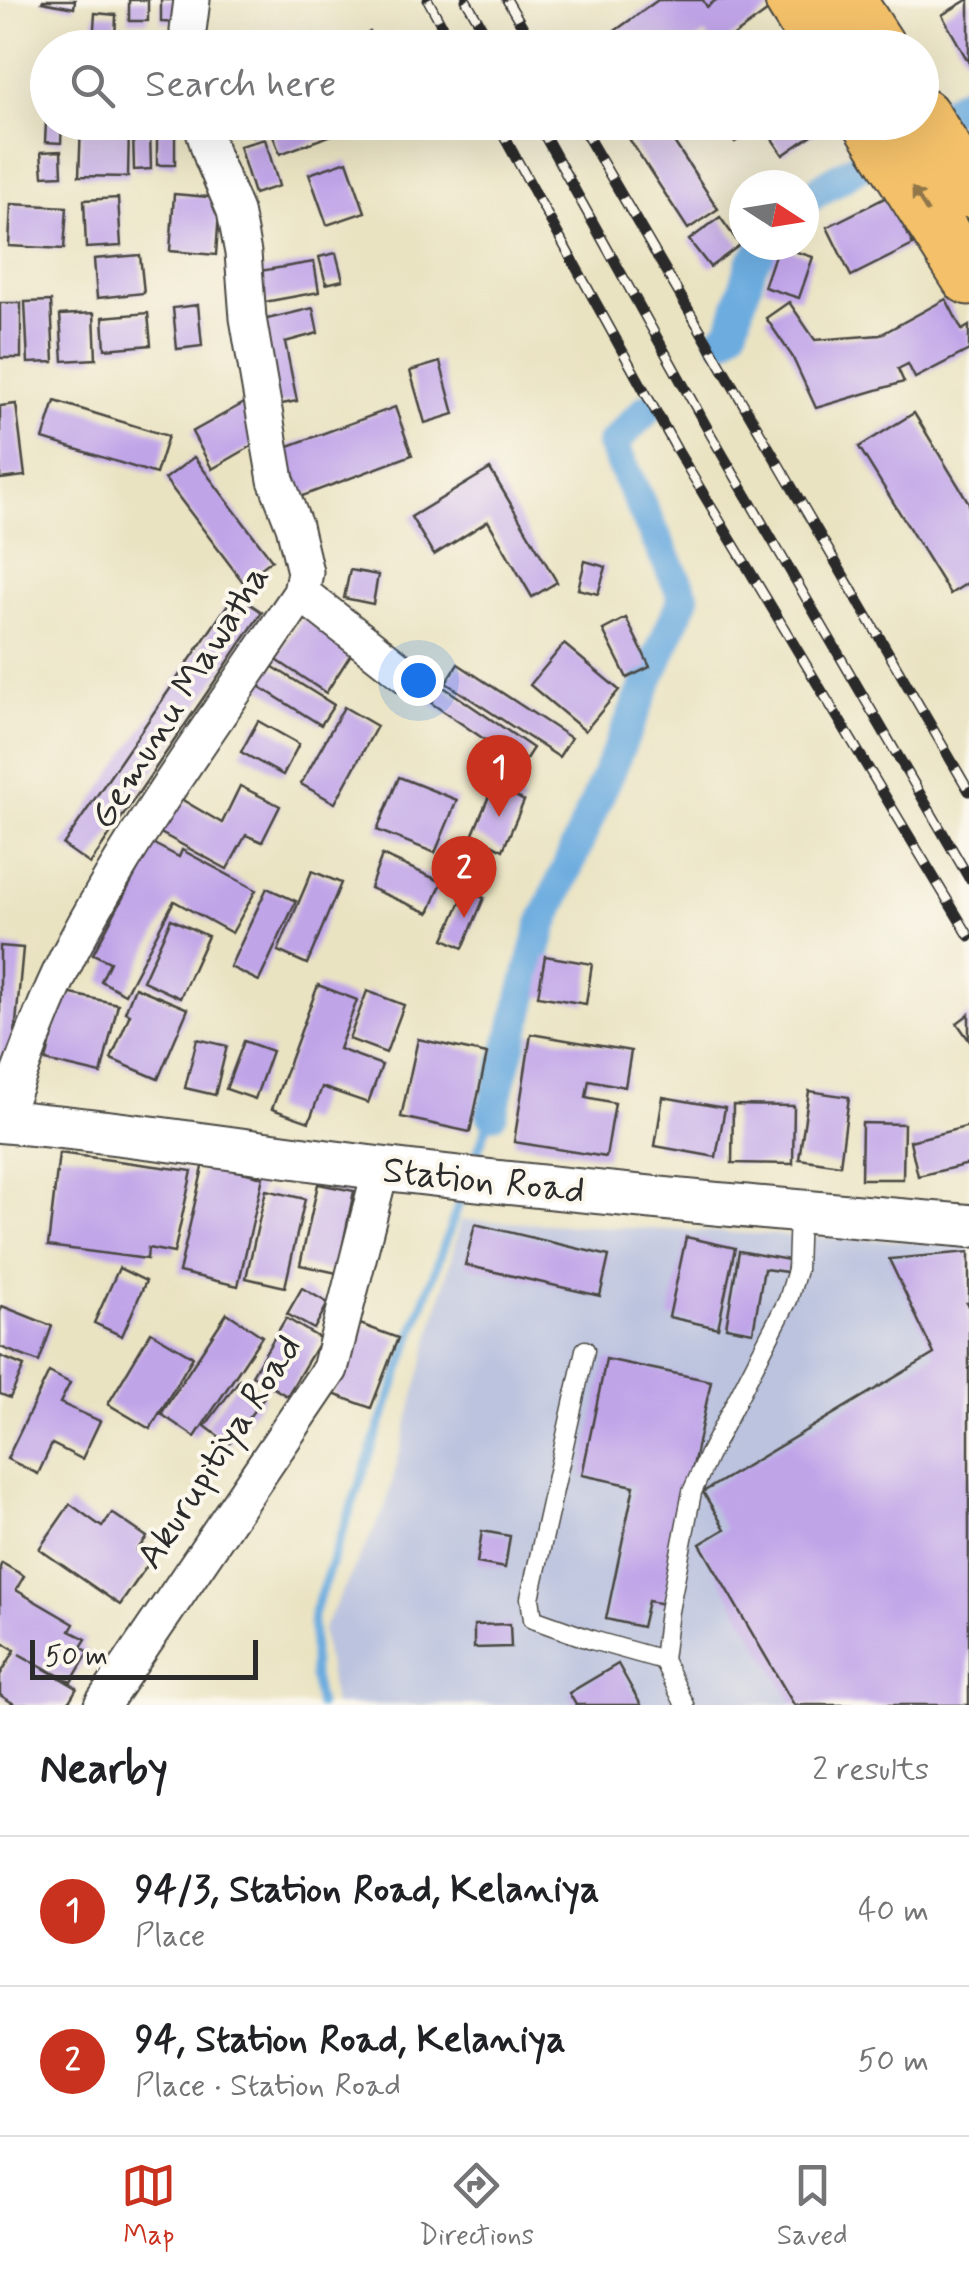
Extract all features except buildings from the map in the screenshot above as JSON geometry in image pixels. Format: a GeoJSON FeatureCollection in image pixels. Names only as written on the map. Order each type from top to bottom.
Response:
{"type":"FeatureCollection","features":[{"type":"Feature","properties":{"kind":"highway"},"geometry":{"type":"LineString","coordinates":[[794,0],[812,30]]}},
{"type":"Feature","properties":{"kind":"highway"},"geometry":{"type":"LineString","coordinates":[[847,0],[866,30]]}},
{"type":"Feature","properties":{"kind":"highway"},"geometry":{"type":"LineString","coordinates":[[882,140],[969,278]]}},
{"type":"Feature","properties":{"kind":"highway"},"geometry":{"type":"LineString","coordinates":[[937,140],[969,190]]}},
{"type":"Feature","properties":{"kind":"street"},"geometry":{"type":"LineString","coordinates":[[188,30],[192,0]]}},
{"type":"Feature","properties":{"kind":"street","name":"Gemunu Mawatha"},"geometry":{"type":"LineString","coordinates":[[0,1121],[77,938],[164,797],[301,593],[305,572],[294,526],[276,480],[234,211],[207,140]]}},
{"type":"Feature","properties":{"kind":"street"},"geometry":{"type":"LineString","coordinates":[[301,593],[412,679]]}},
{"type":"Feature","properties":{"kind":"street","name":"Station Road"},"geometry":{"type":"LineString","coordinates":[[0,1121],[380,1168],[969,1226]]}},
{"type":"Feature","properties":{"kind":"street","name":"Akurupitiya Road"},"geometry":{"type":"LineString","coordinates":[[102,1705],[330,1370],[380,1168]]}},
{"type":"Feature","properties":{"kind":"lane"},"geometry":{"type":"LineString","coordinates":[[685,1705],[662,1660],[692,1492],[788,1300],[797,1270],[799,1212]]}},
{"type":"Feature","properties":{"kind":"lane"},"geometry":{"type":"LineString","coordinates":[[586,1350],[530,1598],[534,1619],[662,1660]]}},
{"type":"Feature","properties":{"kind":"shaded area"},"geometry":{"type":"Polygon","coordinates":[[[461,1220],[969,1244],[969,1705],[334,1705],[322,1631],[385,1508],[461,1220]]]}},
{"type":"Feature","properties":{"kind":"waterway"},"geometry":{"type":"LineString","coordinates":[[952,109],[969,99]]}},
{"type":"Feature","properties":{"kind":"waterway"},"geometry":{"type":"LineString","coordinates":[[819,191],[871,158]]}},
{"type":"Feature","properties":{"kind":"waterway"},"geometry":{"type":"LineString","coordinates":[[723,338],[732,329],[754,260]]}},
{"type":"Feature","properties":{"kind":"waterway"},"geometry":{"type":"LineString","coordinates":[[492,1113],[543,924],[684,597],[612,444],[647,409]]}},
{"type":"Feature","properties":{"kind":"waterway"},"geometry":{"type":"LineString","coordinates":[[478,1150],[492,1113]]}},
{"type":"Feature","properties":{"kind":"waterway"},"geometry":{"type":"LineString","coordinates":[[319,1705],[313,1676],[313,1615],[459,1203]]}},
{"type":"Feature","properties":{"kind":"railway"},"geometry":{"type":"LineString","coordinates":[[428,0],[444,30]]}},
{"type":"Feature","properties":{"kind":"railway"},"geometry":{"type":"LineString","coordinates":[[466,0],[484,30]]}},
{"type":"Feature","properties":{"kind":"railway"},"geometry":{"type":"LineString","coordinates":[[507,0],[524,30]]}},
{"type":"Feature","properties":{"kind":"railway"},"geometry":{"type":"LineString","coordinates":[[506,140],[677,450],[969,936]]}},
{"type":"Feature","properties":{"kind":"railway"},"geometry":{"type":"LineString","coordinates":[[547,140],[711,435],[969,878]]}},
{"type":"Feature","properties":{"kind":"railway"},"geometry":{"type":"LineString","coordinates":[[589,140],[969,791]]}},
{"type":"Feature","properties":{"kind":"place","name":"94/3, Station Road, Kelaniya"},"geometry":{"type":"Point","coordinates":[499,817]}},
{"type":"Feature","properties":{"kind":"place","name":"94, Station Road, Kelaniya"},"geometry":{"type":"Point","coordinates":[464,918]}}]}
